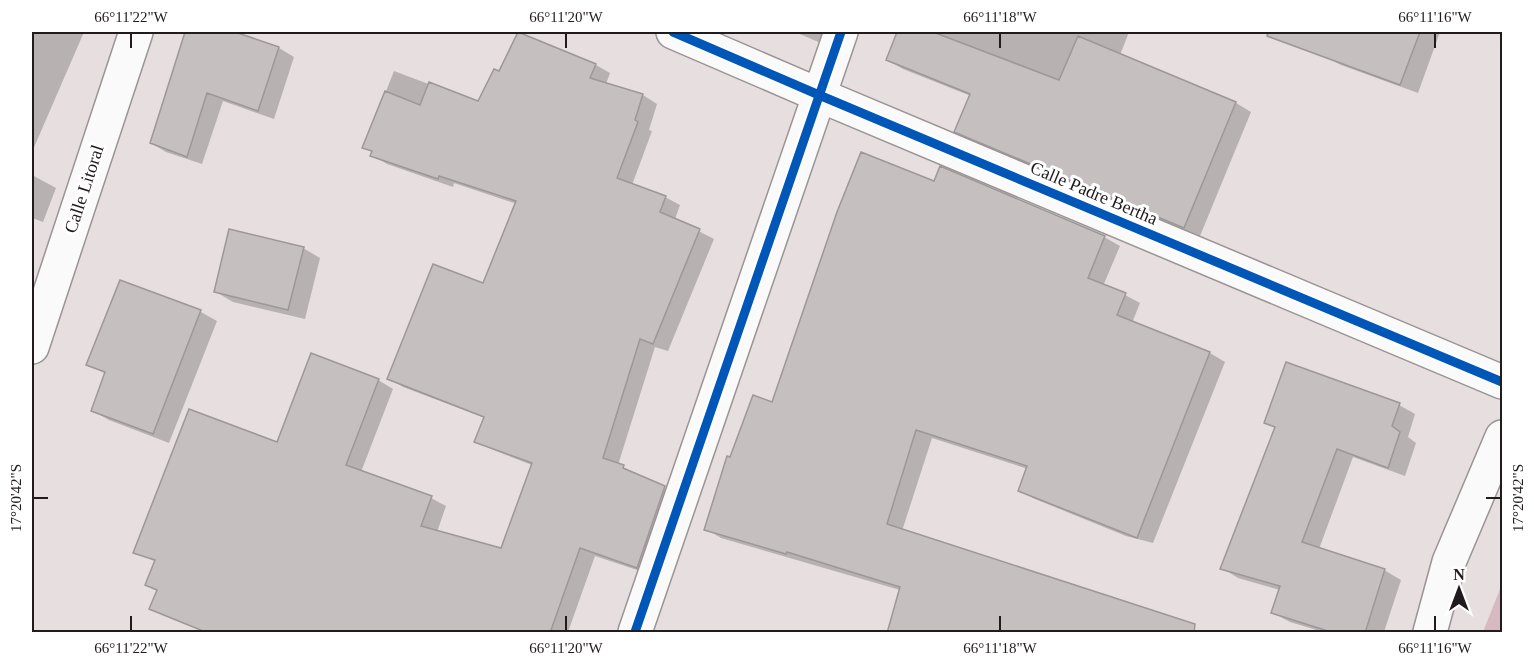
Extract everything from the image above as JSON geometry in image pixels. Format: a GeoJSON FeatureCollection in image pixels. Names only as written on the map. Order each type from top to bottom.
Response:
{"type":"FeatureCollection","features":[{"type":"Feature","properties":{"kind":"street","name":"Calle Litoral"},"geometry":{"type":"LineString","coordinates":[[32,347],[136,32]]}},
{"type":"Feature","properties":{"kind":"street","name":"Calle Padre Bertha"},"geometry":{"type":"LineString","coordinates":[[673,32],[1503,382]]}},
{"type":"Feature","properties":{"kind":"street"},"geometry":{"type":"LineString","coordinates":[[635,633],[841,32]]}},
{"type":"Feature","properties":{"kind":"street"},"geometry":{"type":"LineString","coordinates":[[1430,633],[1449,562],[1503,437]]}},
{"type":"Feature","properties":{"kind":"shaded area"},"geometry":{"type":"Polygon","coordinates":[[[1502,584],[1502,632],[1483,632],[1502,584]]]}},
{"type":"Feature","properties":{"kind":"building"},"geometry":{"type":"Polygon","coordinates":[[[185,32],[235,32],[279,47],[258,111],[207,93],[187,157],[150,143],[185,32]]]}},
{"type":"Feature","properties":{"kind":"building"},"geometry":{"type":"Polygon","coordinates":[[[518,32],[596,64],[590,78],[643,94],[635,120],[638,122],[617,178],[666,196],[660,212],[700,229],[653,344],[640,339],[603,458],[624,465],[623,468],[665,486],[637,568],[580,548],[550,633],[208,633],[149,609],[157,590],[145,585],[155,560],[133,553],[189,409],[277,442],[311,353],[379,379],[346,465],[432,496],[421,526],[501,548],[532,463],[474,442],[484,417],[387,379],[433,264],[483,283],[516,201],[439,176],[438,179],[370,156],[372,151],[362,148],[385,91],[420,105],[429,82],[478,101],[494,69],[499,71],[518,32]]]}},
{"type":"Feature","properties":{"kind":"building"},"geometry":{"type":"Polygon","coordinates":[[[897,32],[933,32],[1059,80],[1078,36],[1236,102],[1184,228],[954,132],[970,94],[886,60],[897,32]]]}},
{"type":"Feature","properties":{"kind":"building"},"geometry":{"type":"Polygon","coordinates":[[[1268,32],[1420,32],[1400,85],[1267,36],[1268,32]]]}},
{"type":"Feature","properties":{"kind":"building"},"geometry":{"type":"Polygon","coordinates":[[[861,152],[934,181],[940,166],[1105,236],[1088,278],[1126,293],[1117,315],[1210,352],[1137,538],[1018,491],[1027,466],[916,430],[887,524],[1195,624],[1194,633],[887,633],[900,587],[787,552],[786,554],[704,530],[727,456],[730,457],[753,395],[772,402],[837,212],[861,152]]]}},
{"type":"Feature","properties":{"kind":"building"},"geometry":{"type":"Polygon","coordinates":[[[229,229],[304,247],[288,310],[214,292],[229,229]]]}},
{"type":"Feature","properties":{"kind":"building"},"geometry":{"type":"Polygon","coordinates":[[[120,280],[201,310],[153,434],[91,411],[105,372],[86,365],[120,280]]]}},
{"type":"Feature","properties":{"kind":"building"},"geometry":{"type":"Polygon","coordinates":[[[1286,362],[1400,403],[1392,426],[1400,432],[1388,468],[1337,449],[1302,542],[1385,569],[1365,633],[1334,633],[1271,613],[1280,586],[1220,569],[1275,427],[1264,423],[1286,362]]]}},
{"type":"Feature","properties":{"kind":"cycle path"},"geometry":{"type":"LineString","coordinates":[[673,32],[1502,382]]}},
{"type":"Feature","properties":{"kind":"cycle path"},"geometry":{"type":"LineString","coordinates":[[635,632],[841,32]]}}]}
